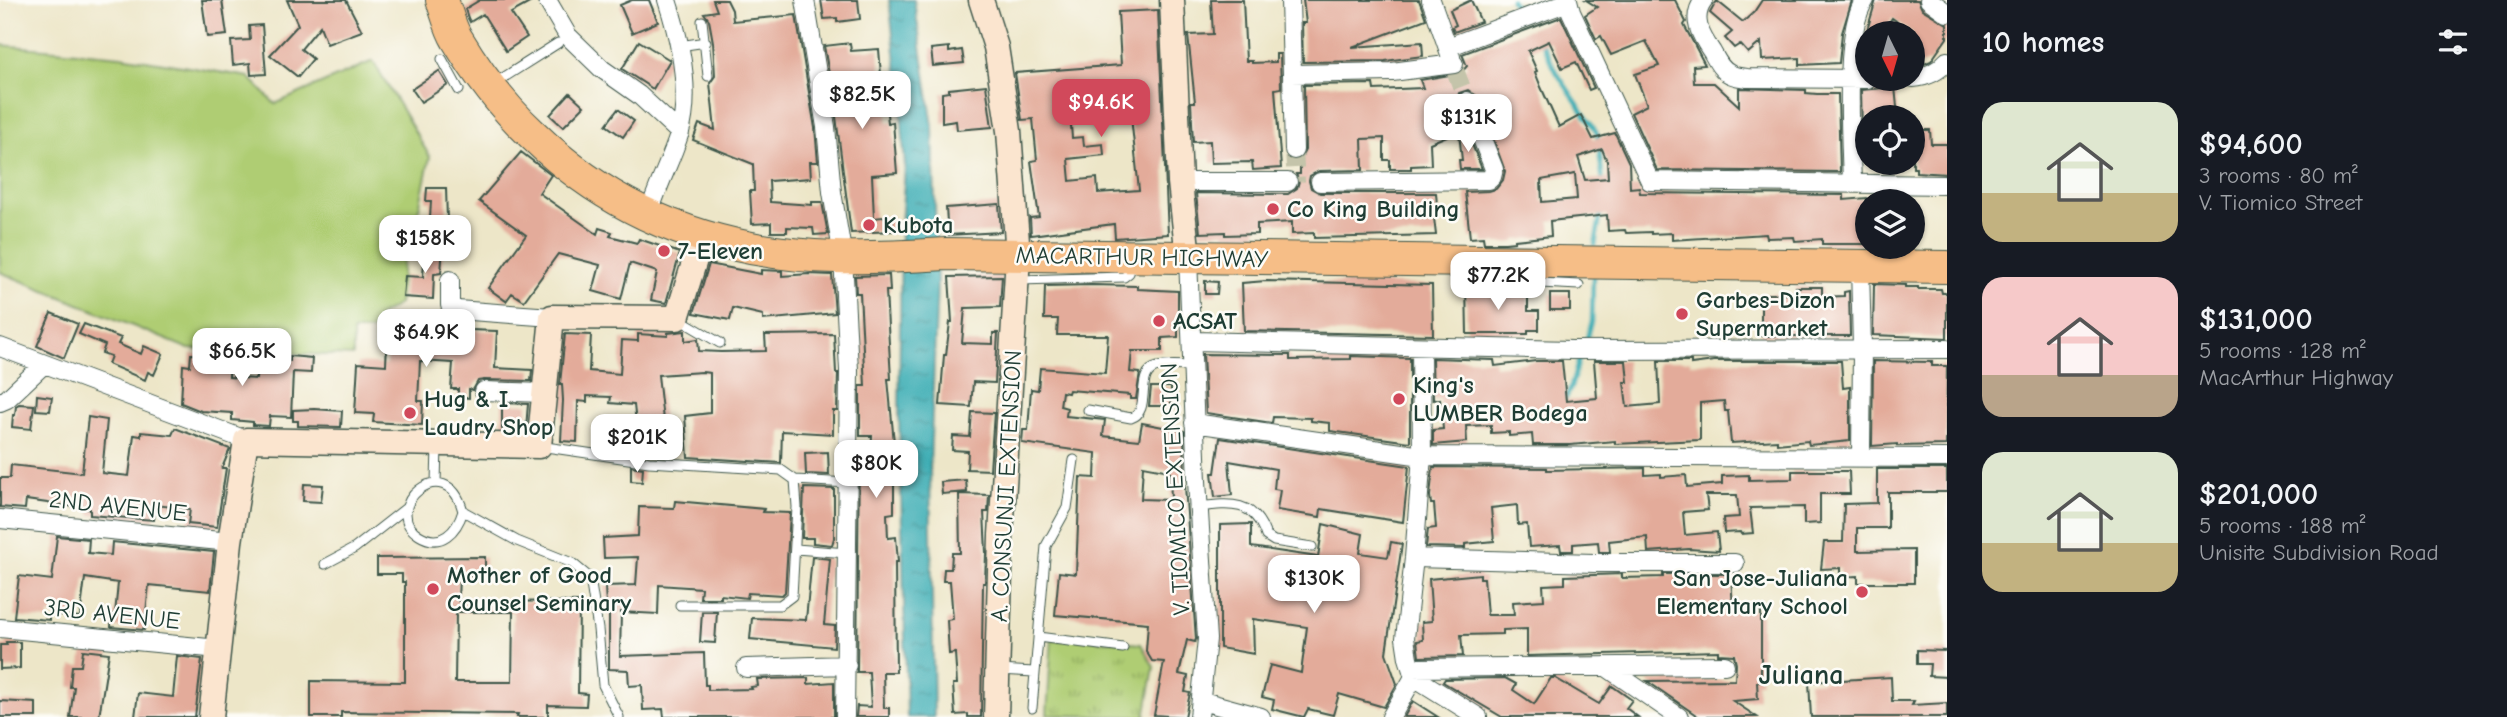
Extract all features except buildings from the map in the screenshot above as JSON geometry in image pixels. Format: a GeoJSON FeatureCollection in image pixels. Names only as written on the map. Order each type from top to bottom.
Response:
{"type":"FeatureCollection","features":[{"type":"Feature","properties":{"kind":"highway","name":"MACARTHUR HIGHWAY"},"geometry":{"type":"LineString","coordinates":[[442,0],[457,38],[509,112],[556,158],[591,184],[648,217],[702,237],[773,250],[843,257],[947,254],[1017,268],[1133,257],[1947,267]]}},
{"type":"Feature","properties":{"kind":"main road","name":"A. CONSUNJI EXTENSION"},"geometry":{"type":"LineString","coordinates":[[981,0],[996,47],[1009,131],[1017,268],[1001,535],[996,717]]}},
{"type":"Feature","properties":{"kind":"main road"},"geometry":{"type":"LineString","coordinates":[[1172,0],[1180,182],[1188,258]]}},
{"type":"Feature","properties":{"kind":"main road"},"geometry":{"type":"LineString","coordinates":[[211,717],[230,542],[246,440],[539,446],[552,317],[677,318],[702,237]]}},
{"type":"Feature","properties":{"kind":"street"},"geometry":{"type":"LineString","coordinates":[[547,0],[568,36],[601,69],[639,95],[680,133]]}},
{"type":"Feature","properties":{"kind":"street"},"geometry":{"type":"LineString","coordinates":[[648,217],[655,190],[680,133],[683,115],[679,46],[667,0]]}},
{"type":"Feature","properties":{"kind":"street"},"geometry":{"type":"LineString","coordinates":[[805,0],[826,127],[832,192],[843,257],[849,370],[845,717]]}},
{"type":"Feature","properties":{"kind":"street"},"geometry":{"type":"LineString","coordinates":[[1290,0],[1294,149]]}},
{"type":"Feature","properties":{"kind":"street"},"geometry":{"type":"LineString","coordinates":[[1430,0],[1452,60]]}},
{"type":"Feature","properties":{"kind":"street"},"geometry":{"type":"LineString","coordinates":[[1704,0],[1698,8],[1700,34],[1721,68],[1731,75],[1747,78],[1855,79]]}},
{"type":"Feature","properties":{"kind":"street"},"geometry":{"type":"LineString","coordinates":[[1856,21],[1865,0]]}},
{"type":"Feature","properties":{"kind":"street"},"geometry":{"type":"LineString","coordinates":[[1929,0],[1947,13]]}},
{"type":"Feature","properties":{"kind":"street"},"geometry":{"type":"LineString","coordinates":[[1292,74],[1392,72],[1452,60],[1525,18],[1568,1],[1650,181],[1947,185]]}},
{"type":"Feature","properties":{"kind":"street"},"geometry":{"type":"LineString","coordinates":[[1925,76],[1941,70],[1947,61]]}},
{"type":"Feature","properties":{"kind":"street"},"geometry":{"type":"LineString","coordinates":[[1852,183],[1858,91]]}},
{"type":"Feature","properties":{"kind":"street"},"geometry":{"type":"LineString","coordinates":[[1320,182],[1489,180],[1493,177],[1494,169],[1467,102]]}},
{"type":"Feature","properties":{"kind":"street"},"geometry":{"type":"LineString","coordinates":[[1180,182],[1288,182]]}},
{"type":"Feature","properties":{"kind":"street","name":"V. TIOMICO EXTENSION"},"geometry":{"type":"LineString","coordinates":[[1188,258],[1194,423],[1208,639],[1200,709]]}},
{"type":"Feature","properties":{"kind":"street"},"geometry":{"type":"LineString","coordinates":[[1860,267],[1861,457]]}},
{"type":"Feature","properties":{"kind":"street"},"geometry":{"type":"LineString","coordinates":[[450,280],[450,305],[457,310],[552,317]]}},
{"type":"Feature","properties":{"kind":"street"},"geometry":{"type":"LineString","coordinates":[[1193,341],[1572,350],[1947,349]]}},
{"type":"Feature","properties":{"kind":"street"},"geometry":{"type":"LineString","coordinates":[[0,347],[246,440]]}},
{"type":"Feature","properties":{"kind":"street"},"geometry":{"type":"LineString","coordinates":[[1391,717],[1413,673],[1405,638],[1422,456],[1421,347]]}},
{"type":"Feature","properties":{"kind":"street"},"geometry":{"type":"LineString","coordinates":[[0,402],[7,399],[43,365]]}},
{"type":"Feature","properties":{"kind":"street"},"geometry":{"type":"LineString","coordinates":[[484,391],[544,393]]}},
{"type":"Feature","properties":{"kind":"street"},"geometry":{"type":"LineString","coordinates":[[1194,423],[1422,456],[1947,458]]}},
{"type":"Feature","properties":{"kind":"street","name":"2ND AVENUE"},"geometry":{"type":"LineString","coordinates":[[0,519],[230,542]]}},
{"type":"Feature","properties":{"kind":"street"},"geometry":{"type":"LineString","coordinates":[[1414,558],[1594,563],[1735,563]]}},
{"type":"Feature","properties":{"kind":"street","name":"3RD AVENUE"},"geometry":{"type":"LineString","coordinates":[[0,628],[219,649]]}},
{"type":"Feature","properties":{"kind":"street"},"geometry":{"type":"LineString","coordinates":[[746,668],[847,665]]}},
{"type":"Feature","properties":{"kind":"street"},"geometry":{"type":"LineString","coordinates":[[1413,673],[1726,665]]}},
{"type":"Feature","properties":{"kind":"street"},"geometry":{"type":"LineString","coordinates":[[1605,666],[1679,717]]}},
{"type":"Feature","properties":{"kind":"street"},"geometry":{"type":"LineString","coordinates":[[1413,673],[1478,717]]}},
{"type":"Feature","properties":{"kind":"street"},"geometry":{"type":"LineString","coordinates":[[1200,709],[1261,717]]}},
{"type":"Feature","properties":{"kind":"lane"},"geometry":{"type":"LineString","coordinates":[[702,21],[708,76]]}},
{"type":"Feature","properties":{"kind":"lane"},"geometry":{"type":"LineString","coordinates":[[679,46],[706,42]]}},
{"type":"Feature","properties":{"kind":"lane"},"geometry":{"type":"LineString","coordinates":[[490,85],[558,43]]}},
{"type":"Feature","properties":{"kind":"lane"},"geometry":{"type":"LineString","coordinates":[[442,59],[459,90]]}},
{"type":"Feature","properties":{"kind":"lane"},"geometry":{"type":"LineString","coordinates":[[1540,283],[1579,285]]}},
{"type":"Feature","properties":{"kind":"lane"},"geometry":{"type":"LineString","coordinates":[[677,318],[720,343]]}},
{"type":"Feature","properties":{"kind":"lane"},"geometry":{"type":"LineString","coordinates":[[1088,410],[1131,418],[1137,416],[1141,410],[1145,379],[1149,371],[1157,367],[1192,366]]}},
{"type":"Feature","properties":{"kind":"lane"},"geometry":{"type":"LineString","coordinates":[[436,483],[437,444]]}},
{"type":"Feature","properties":{"kind":"lane"},"geometry":{"type":"LineString","coordinates":[[539,446],[649,462],[781,470],[795,480],[849,483]]}},
{"type":"Feature","properties":{"kind":"lane"},"geometry":{"type":"LineString","coordinates":[[1032,708],[1046,546],[1068,508],[1074,460]]}},
{"type":"Feature","properties":{"kind":"lane"},"geometry":{"type":"LineString","coordinates":[[680,605],[780,605],[792,596],[796,549],[795,480]]}},
{"type":"Feature","properties":{"kind":"lane"},"geometry":{"type":"LineString","coordinates":[[436,483],[449,487],[459,498],[463,511],[459,526],[448,537],[433,540],[418,535],[408,523],[406,508],[411,495],[422,486],[436,483]]}},
{"type":"Feature","properties":{"kind":"lane"},"geometry":{"type":"LineString","coordinates":[[1199,507],[1231,503],[1244,508],[1261,522],[1266,536],[1274,541],[1312,547]]}},
{"type":"Feature","properties":{"kind":"lane"},"geometry":{"type":"LineString","coordinates":[[325,564],[355,548],[406,508]]}},
{"type":"Feature","properties":{"kind":"lane"},"geometry":{"type":"LineString","coordinates":[[463,511],[517,541],[572,563],[590,578],[603,685],[619,717]]}},
{"type":"Feature","properties":{"kind":"lane"},"geometry":{"type":"LineString","coordinates":[[796,549],[847,553]]}},
{"type":"Feature","properties":{"kind":"lane"},"geometry":{"type":"LineString","coordinates":[[1038,637],[1123,648]]}},
{"type":"Feature","properties":{"kind":"lane"},"geometry":{"type":"LineString","coordinates":[[999,670],[1034,672]]}},
{"type":"Feature","properties":{"kind":"green space"},"geometry":{"type":"Polygon","coordinates":[[[0,45],[121,56],[249,77],[275,104],[373,61],[430,157],[419,208],[404,250],[399,304],[379,316],[372,331],[353,331],[353,356],[189,349],[0,272],[0,45]]]}},
{"type":"Feature","properties":{"kind":"green space"},"geometry":{"type":"Polygon","coordinates":[[[1052,636],[1141,644],[1154,667],[1145,717],[1047,715],[1052,636]]]}},
{"type":"Feature","properties":{"kind":"water"},"geometry":{"type":"Polygon","coordinates":[[[889,0],[914,0],[933,126],[937,283],[930,467],[934,717],[907,717],[899,415],[901,225],[905,167],[889,0]]]}},
{"type":"Feature","properties":{"kind":"waterway"},"geometry":{"type":"LineString","coordinates":[[1511,0],[1523,16]]}},
{"type":"Feature","properties":{"kind":"waterway"},"geometry":{"type":"LineString","coordinates":[[1540,40],[1557,73],[1597,133],[1603,182]]}},
{"type":"Feature","properties":{"kind":"waterway"},"geometry":{"type":"LineString","coordinates":[[1595,245],[1601,212]]}},
{"type":"Feature","properties":{"kind":"waterway"},"geometry":{"type":"LineString","coordinates":[[1585,344],[1592,322],[1593,277]]}},
{"type":"Feature","properties":{"kind":"waterway"},"geometry":{"type":"LineString","coordinates":[[1566,398],[1580,356]]}},
{"type":"Feature","properties":{"kind":"tunnel"},"geometry":{"type":"LineString","coordinates":[[1455,70],[1467,101]]}},
{"type":"Feature","properties":{"kind":"tunnel"},"geometry":{"type":"LineString","coordinates":[[1294,150],[1296,182]]}},
{"type":"Feature","properties":{"kind":"place","name":"Co King Building"},"geometry":{"type":"Point","coordinates":[1273,209]}},
{"type":"Feature","properties":{"kind":"place","name":"Kubota"},"geometry":{"type":"Point","coordinates":[869,225]}},
{"type":"Feature","properties":{"kind":"place","name":"7-Eleven"},"geometry":{"type":"Point","coordinates":[664,251]}},
{"type":"Feature","properties":{"kind":"place","name":"Garbes-Dizon Supermarket"},"geometry":{"type":"Point","coordinates":[1682,314]}},
{"type":"Feature","properties":{"kind":"place","name":"ACSAT"},"geometry":{"type":"Point","coordinates":[1159,321]}},
{"type":"Feature","properties":{"kind":"place","name":"King's LUMBER Bodega"},"geometry":{"type":"Point","coordinates":[1399,399]}},
{"type":"Feature","properties":{"kind":"place","name":"Hug & I Laudry Shop"},"geometry":{"type":"Point","coordinates":[410,413]}},
{"type":"Feature","properties":{"kind":"place","name":"Mother of Good Counsel Seminary"},"geometry":{"type":"Point","coordinates":[433,589]}},
{"type":"Feature","properties":{"kind":"place","name":"San Jose-Juliana Elementary School"},"geometry":{"type":"Point","coordinates":[1862,592]}},
{"type":"Feature","properties":{"kind":"district","name":"Juliana"},"geometry":{"type":"Point","coordinates":[1801,674]}}]}
